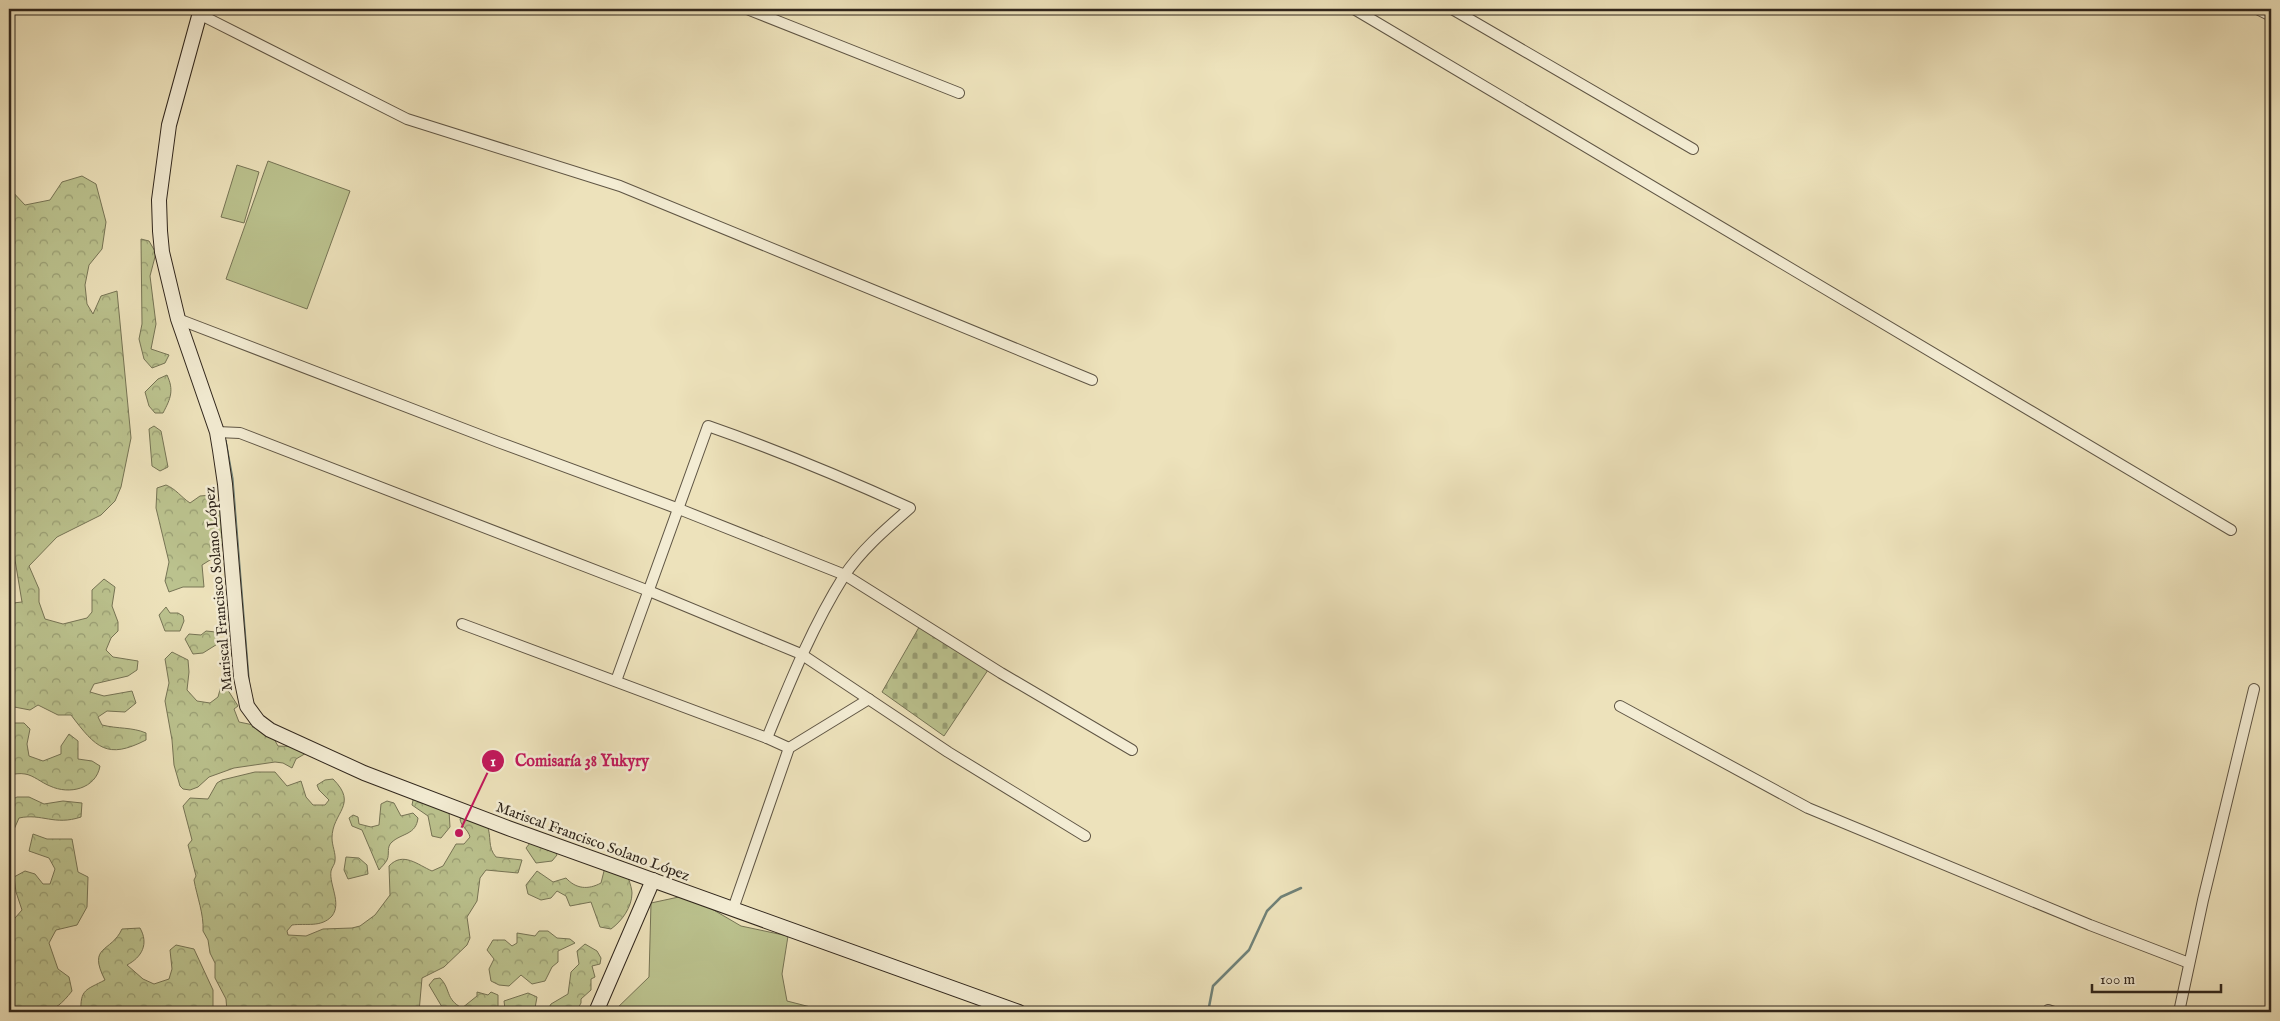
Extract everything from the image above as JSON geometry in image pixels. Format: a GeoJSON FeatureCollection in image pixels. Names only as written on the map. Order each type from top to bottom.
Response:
{"type":"FeatureCollection","features":[{"type":"Feature","properties":{"kind":"street"},"geometry":{"type":"LineString","coordinates":[[747,9],[959,93]]}},
{"type":"Feature","properties":{"kind":"street"},"geometry":{"type":"LineString","coordinates":[[1354,9],[2231,530]]}},
{"type":"Feature","properties":{"kind":"street"},"geometry":{"type":"LineString","coordinates":[[1452,9],[1693,149]]}},
{"type":"Feature","properties":{"kind":"street"},"geometry":{"type":"LineString","coordinates":[[2257,9],[2271,16]]}},
{"type":"Feature","properties":{"kind":"street"},"geometry":{"type":"LineString","coordinates":[[200,11],[407,118],[620,186],[1092,380]]}},
{"type":"Feature","properties":{"kind":"street","name":"Mariscal Francisco Solano López"},"geometry":{"type":"LineString","coordinates":[[200,11],[169,125],[159,200],[162,252],[178,319],[216,432],[225,484],[241,677],[247,706],[258,721],[276,732],[364,773],[508,828],[1019,1012]]}},
{"type":"Feature","properties":{"kind":"street"},"geometry":{"type":"LineString","coordinates":[[178,319],[678,509],[845,575],[1001,673],[1132,750]]}},
{"type":"Feature","properties":{"kind":"street"},"geometry":{"type":"LineString","coordinates":[[616,681],[708,426],[811,464],[910,508],[884,530],[845,575],[801,654],[767,738]]}},
{"type":"Feature","properties":{"kind":"street"},"geometry":{"type":"LineString","coordinates":[[216,432],[240,433],[648,591],[801,654],[948,752],[1085,836]]}},
{"type":"Feature","properties":{"kind":"street"},"geometry":{"type":"LineString","coordinates":[[462,624],[790,748]]}},
{"type":"Feature","properties":{"kind":"street"},"geometry":{"type":"LineString","coordinates":[[2179,1012],[2254,689]]}},
{"type":"Feature","properties":{"kind":"street"},"geometry":{"type":"LineString","coordinates":[[733,909],[790,748],[869,699]]}},
{"type":"Feature","properties":{"kind":"street"},"geometry":{"type":"LineString","coordinates":[[1620,706],[1808,808],[2090,925],[2190,963]]}},
{"type":"Feature","properties":{"kind":"street"},"geometry":{"type":"LineString","coordinates":[[596,1012],[652,880]]}},
{"type":"Feature","properties":{"kind":"green space"},"geometry":{"type":"Polygon","coordinates":[[[268,161],[350,191],[307,309],[226,279],[268,161]]]}},
{"type":"Feature","properties":{"kind":"green space"},"geometry":{"type":"Polygon","coordinates":[[[237,165],[259,172],[244,223],[221,217],[237,165]]]}},
{"type":"Feature","properties":{"kind":"green space"},"geometry":{"type":"Polygon","coordinates":[[[82,176],[96,184],[106,222],[102,249],[89,265],[85,285],[87,304],[93,314],[101,296],[117,291],[131,438],[121,487],[115,501],[101,515],[57,537],[29,566],[39,589],[39,602],[45,619],[63,624],[87,618],[92,612],[92,590],[104,579],[115,587],[112,606],[118,622],[118,631],[111,638],[106,650],[113,657],[138,661],[137,670],[128,676],[94,684],[90,692],[104,696],[132,691],[136,703],[125,712],[107,711],[98,717],[102,725],[146,733],[146,740],[133,746],[112,750],[95,743],[71,715],[58,715],[38,705],[30,710],[9,706],[9,587],[13,603],[22,602],[9,524],[9,188],[25,205],[50,200],[62,182],[82,176]]]}},
{"type":"Feature","properties":{"kind":"green space"},"geometry":{"type":"Polygon","coordinates":[[[141,239],[149,241],[156,253],[150,276],[156,324],[151,349],[169,355],[165,363],[152,368],[144,359],[139,339],[142,324],[141,239]]]}},
{"type":"Feature","properties":{"kind":"green space"},"geometry":{"type":"Polygon","coordinates":[[[167,375],[171,390],[170,398],[163,413],[155,413],[149,406],[145,392],[158,379],[167,375]]]}},
{"type":"Feature","properties":{"kind":"green space"},"geometry":{"type":"Polygon","coordinates":[[[154,426],[161,431],[168,467],[160,471],[152,466],[149,429],[154,426]]]}},
{"type":"Feature","properties":{"kind":"green space"},"geometry":{"type":"Polygon","coordinates":[[[166,485],[190,503],[200,496],[212,495],[222,507],[223,542],[218,555],[202,565],[204,587],[183,587],[169,592],[165,581],[169,562],[156,508],[157,488],[166,485]]]}},
{"type":"Feature","properties":{"kind":"green space"},"geometry":{"type":"Polygon","coordinates":[[[166,607],[170,613],[178,613],[183,616],[184,621],[180,631],[165,631],[159,615],[166,607]]]}},
{"type":"Feature","properties":{"kind":"green space"},"geometry":{"type":"Polygon","coordinates":[[[922,622],[988,670],[944,736],[882,692],[922,622]]]}},
{"type":"Feature","properties":{"kind":"green space"},"geometry":{"type":"Polygon","coordinates":[[[206,631],[216,632],[219,643],[203,653],[193,654],[185,639],[189,634],[201,635],[206,631]]]}},
{"type":"Feature","properties":{"kind":"green space"},"geometry":{"type":"Polygon","coordinates":[[[172,652],[188,660],[187,690],[197,701],[210,703],[218,697],[221,686],[224,684],[238,706],[234,709],[239,722],[268,728],[278,746],[305,747],[308,752],[296,759],[292,768],[283,763],[275,762],[234,768],[209,777],[198,787],[190,790],[183,789],[180,786],[174,765],[172,740],[165,701],[169,683],[165,659],[172,652]]]}},
{"type":"Feature","properties":{"kind":"green space"},"geometry":{"type":"Polygon","coordinates":[[[9,723],[24,723],[30,729],[27,744],[29,756],[43,761],[61,754],[61,746],[69,734],[78,741],[78,759],[92,761],[100,766],[97,774],[87,785],[73,790],[57,789],[28,775],[9,775],[9,723]]]}},
{"type":"Feature","properties":{"kind":"green space"},"geometry":{"type":"Polygon","coordinates":[[[255,772],[275,772],[287,786],[301,781],[306,797],[313,805],[325,805],[329,800],[319,790],[317,785],[325,780],[333,779],[344,796],[344,802],[333,829],[332,838],[335,863],[331,876],[336,900],[335,911],[328,920],[318,924],[292,925],[287,931],[288,935],[306,936],[323,929],[360,926],[375,915],[390,895],[389,866],[394,862],[405,859],[432,871],[443,866],[456,844],[464,844],[470,837],[460,819],[463,815],[487,825],[491,846],[496,857],[522,860],[518,873],[486,870],[480,878],[477,901],[467,917],[470,938],[467,945],[444,967],[422,978],[419,1012],[227,1012],[226,999],[215,978],[215,963],[210,953],[208,940],[203,931],[194,880],[196,876],[188,845],[192,840],[183,806],[190,798],[208,799],[217,783],[222,780],[255,772]]]}},
{"type":"Feature","properties":{"kind":"green space"},"geometry":{"type":"Polygon","coordinates":[[[17,797],[29,797],[44,804],[63,801],[82,803],[81,817],[63,820],[35,817],[19,818],[12,834],[9,848],[9,801],[17,797]]]}},
{"type":"Feature","properties":{"kind":"green space"},"geometry":{"type":"Polygon","coordinates":[[[425,797],[449,811],[450,827],[441,838],[432,836],[428,816],[412,805],[413,800],[425,797]]]}},
{"type":"Feature","properties":{"kind":"green space"},"geometry":{"type":"Polygon","coordinates":[[[387,801],[394,803],[401,816],[413,813],[418,818],[417,824],[412,831],[390,844],[387,860],[379,870],[362,830],[352,826],[349,818],[353,815],[358,817],[359,824],[371,827],[379,825],[381,804],[387,801]]]}},
{"type":"Feature","properties":{"kind":"green space"},"geometry":{"type":"Polygon","coordinates":[[[33,834],[47,839],[72,839],[78,872],[88,877],[87,907],[77,925],[56,930],[49,943],[58,969],[69,977],[72,991],[59,1005],[52,1009],[39,1012],[12,1012],[9,1007],[9,917],[15,918],[22,910],[16,892],[14,877],[25,871],[35,874],[43,884],[50,884],[55,869],[49,858],[29,851],[33,834]]]}},
{"type":"Feature","properties":{"kind":"green space"},"geometry":{"type":"Polygon","coordinates":[[[549,839],[557,855],[552,861],[536,863],[526,848],[530,843],[549,839]]]}},
{"type":"Feature","properties":{"kind":"green space"},"geometry":{"type":"Polygon","coordinates":[[[346,857],[359,858],[367,865],[368,874],[348,879],[344,870],[346,857]]]}},
{"type":"Feature","properties":{"kind":"green space"},"geometry":{"type":"Polygon","coordinates":[[[613,859],[624,862],[631,886],[632,898],[626,913],[611,929],[600,927],[591,902],[570,906],[566,896],[557,891],[551,898],[541,900],[528,894],[526,885],[537,871],[553,882],[566,878],[578,886],[591,887],[601,883],[605,867],[613,859]]]}},
{"type":"Feature","properties":{"kind":"green space"},"geometry":{"type":"Polygon","coordinates":[[[688,895],[741,926],[788,936],[782,974],[787,1001],[830,1012],[613,1012],[649,977],[651,903],[688,895]]]}},
{"type":"Feature","properties":{"kind":"green space"},"geometry":{"type":"Polygon","coordinates":[[[140,928],[143,934],[144,945],[137,958],[127,965],[143,979],[154,984],[169,979],[172,969],[170,950],[176,945],[194,949],[213,990],[213,1012],[81,1012],[83,994],[105,980],[99,961],[103,950],[117,937],[122,929],[140,928]]]}},
{"type":"Feature","properties":{"kind":"green space"},"geometry":{"type":"Polygon","coordinates":[[[539,931],[548,931],[557,938],[570,939],[575,943],[558,951],[558,962],[552,967],[545,981],[532,984],[521,975],[509,986],[499,985],[491,981],[489,969],[494,959],[487,950],[493,940],[505,940],[512,946],[517,943],[517,933],[535,936],[539,931]]]}},
{"type":"Feature","properties":{"kind":"green space"},"geometry":{"type":"Polygon","coordinates":[[[585,944],[597,951],[601,958],[600,964],[592,966],[595,977],[591,979],[591,990],[581,999],[576,1012],[501,1012],[505,1009],[504,1001],[528,993],[537,997],[535,1008],[538,1011],[548,1009],[551,1004],[568,994],[571,972],[579,964],[577,951],[585,944]]]}},
{"type":"Feature","properties":{"kind":"green space"},"geometry":{"type":"Polygon","coordinates":[[[440,978],[446,986],[450,997],[462,1008],[477,996],[477,992],[488,995],[491,992],[498,995],[498,1007],[501,1012],[445,1012],[429,985],[434,979],[440,978]]]}},
{"type":"Feature","properties":{"kind":"water"},"geometry":{"type":"Polygon","coordinates":[[[226,440],[233,478],[250,689],[256,710],[248,689],[232,478],[226,440]]]}},
{"type":"Feature","properties":{"kind":"waterway"},"geometry":{"type":"LineString","coordinates":[[1208,1012],[1213,986],[1249,950],[1267,911],[1281,897],[1301,888]]}},
{"type":"Feature","properties":{"kind":"place","name":"Comisaría 38 Yukyry"},"geometry":{"type":"Point","coordinates":[459,833]}}]}
